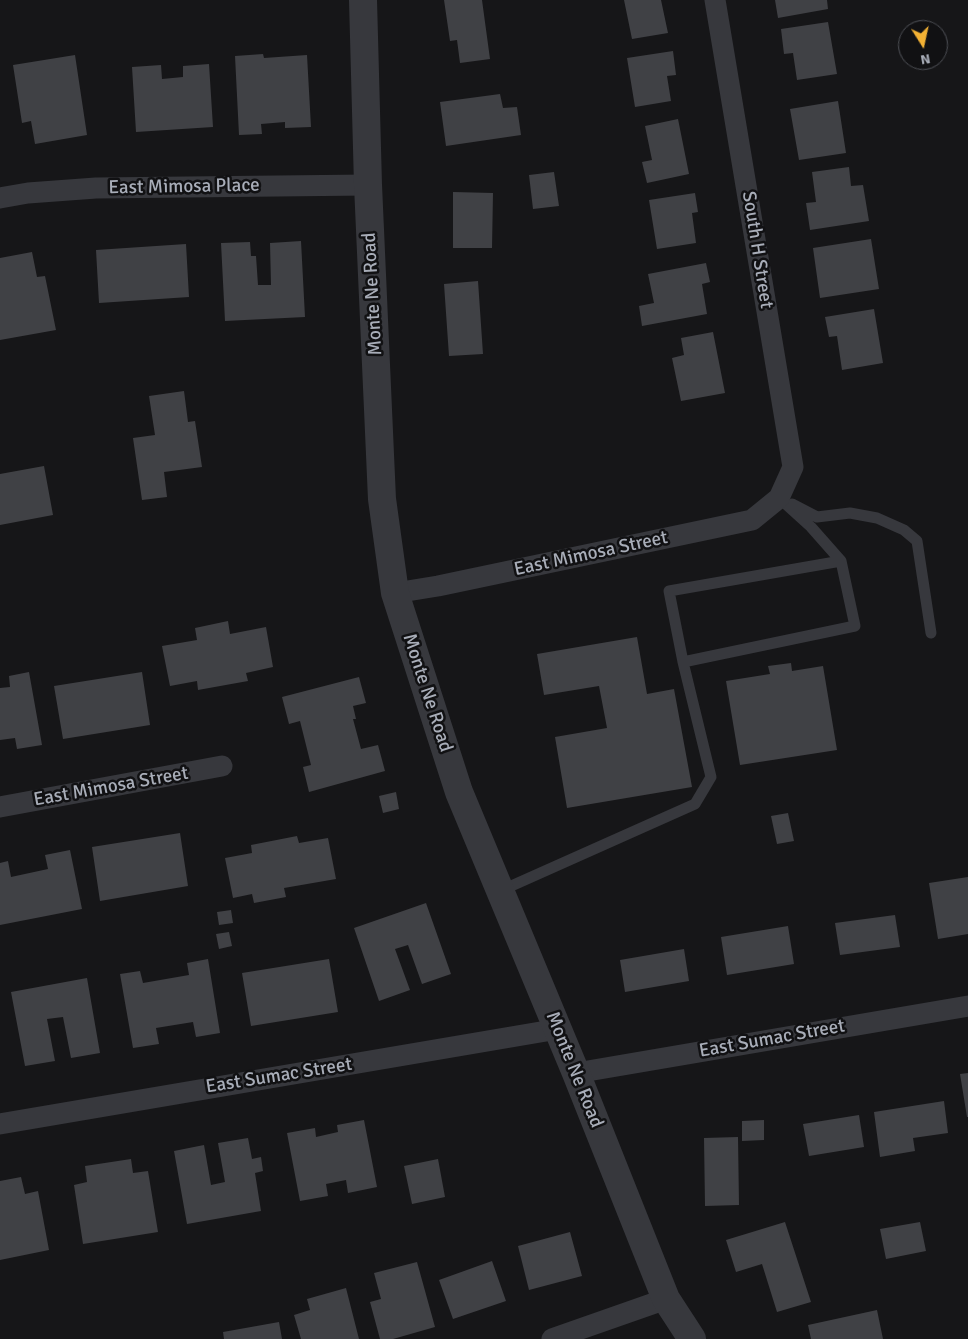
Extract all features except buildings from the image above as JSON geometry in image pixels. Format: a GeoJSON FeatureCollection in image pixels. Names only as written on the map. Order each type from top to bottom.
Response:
{"type":"FeatureCollection","features":[{"type":"Feature","properties":{"kind":"street","name":"Monte Ne Road"},"geometry":{"type":"LineString","coordinates":[[363,0],[368,185],[382,511],[395,593],[459,792],[558,1029],[666,1298],[692,1339]]}},
{"type":"Feature","properties":{"kind":"street","name":"South H Street"},"geometry":{"type":"LineString","coordinates":[[715,0],[793,467],[779,498]]}},
{"type":"Feature","properties":{"kind":"street","name":"East Mimosa Place"},"geometry":{"type":"LineString","coordinates":[[0,198],[28,193],[96,188],[368,185]]}},
{"type":"Feature","properties":{"kind":"street","name":"East Mimosa Street"},"geometry":{"type":"LineString","coordinates":[[395,593],[444,585],[752,520],[779,498]]}},
{"type":"Feature","properties":{"kind":"street","name":"East Mimosa Street"},"geometry":{"type":"LineString","coordinates":[[0,807],[222,766]]}},
{"type":"Feature","properties":{"kind":"street","name":"East Sumac Street"},"geometry":{"type":"LineString","coordinates":[[576,1073],[968,1006]]}},
{"type":"Feature","properties":{"kind":"street","name":"East Sumac Street"},"geometry":{"type":"LineString","coordinates":[[0,1124],[558,1029]]}},
{"type":"Feature","properties":{"kind":"street"},"geometry":{"type":"LineString","coordinates":[[552,1339],[666,1298]]}},
{"type":"Feature","properties":{"kind":"lane"},"geometry":{"type":"LineString","coordinates":[[683,662],[855,626],[841,561],[811,527],[779,498]]}},
{"type":"Feature","properties":{"kind":"lane"},"geometry":{"type":"LineString","coordinates":[[779,498],[817,517],[850,513],[877,518],[904,530],[917,541],[931,633]]}},
{"type":"Feature","properties":{"kind":"lane"},"geometry":{"type":"LineString","coordinates":[[500,891],[695,804],[711,777],[683,662],[669,591],[841,561]]}}]}
